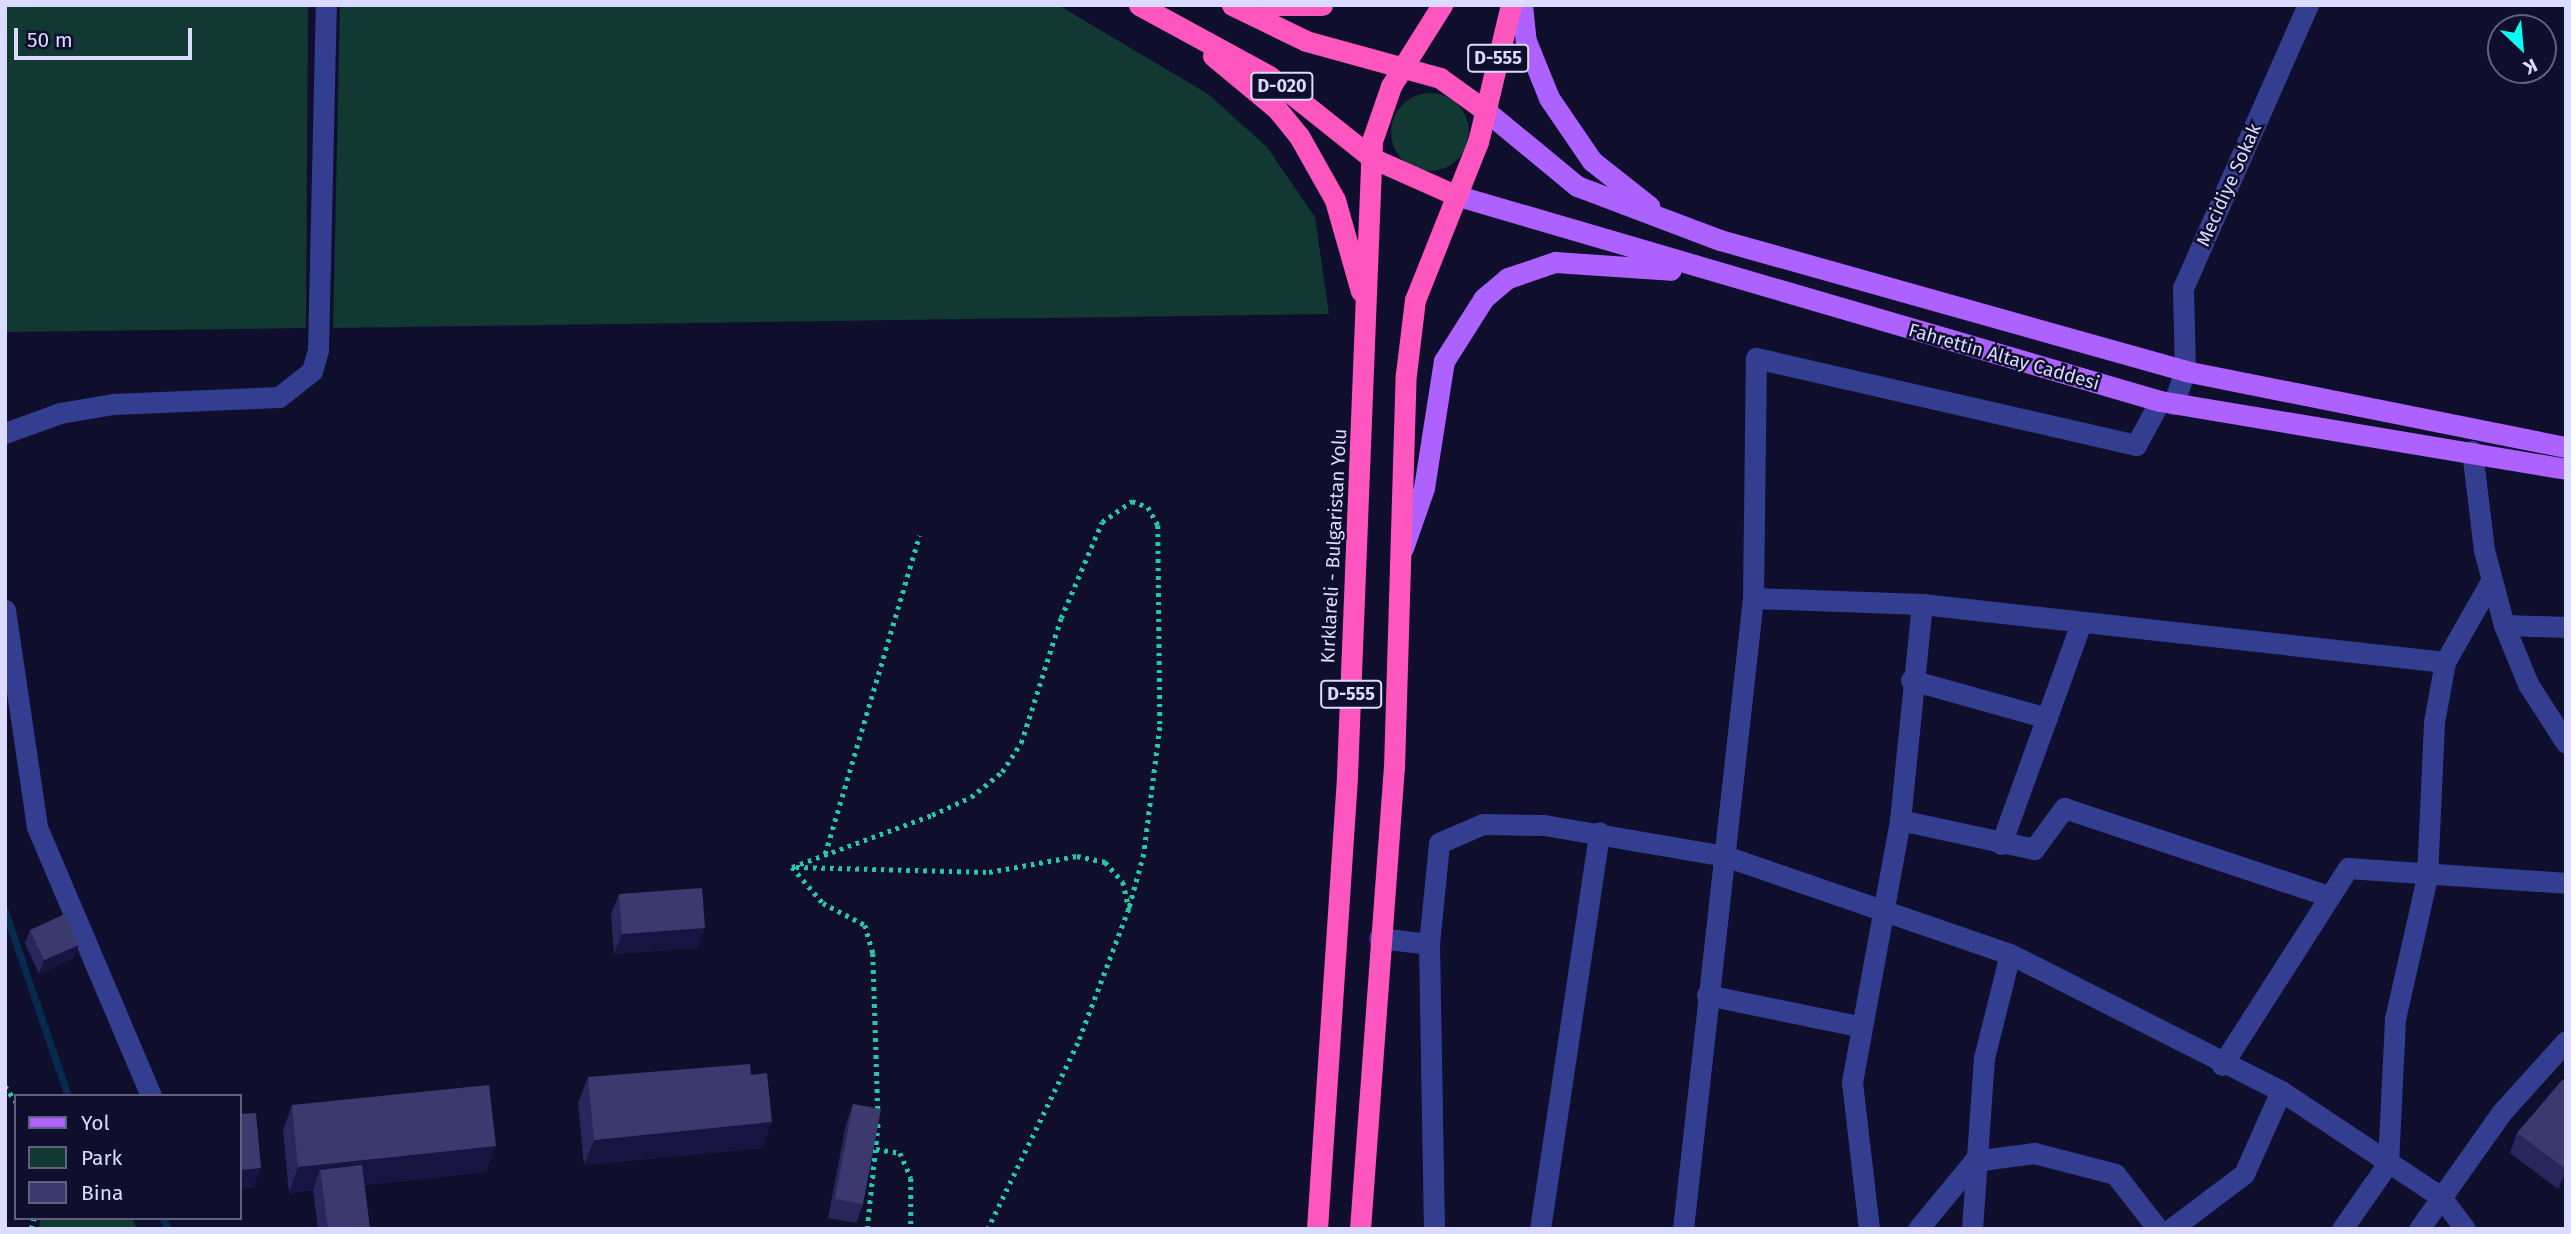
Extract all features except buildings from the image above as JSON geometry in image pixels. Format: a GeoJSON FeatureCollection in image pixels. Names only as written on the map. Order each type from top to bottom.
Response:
{"type":"FeatureCollection","features":[{"type":"Feature","properties":{"kind":"highway"},"geometry":{"type":"LineString","coordinates":[[1139,5],[1183,28],[1277,109],[1299,136],[1335,200],[1367,313]]}},
{"type":"Feature","properties":{"kind":"highway"},"geometry":{"type":"LineString","coordinates":[[1231,5],[1306,41],[1440,78],[1486,111]]}},
{"type":"Feature","properties":{"kind":"highway"},"geometry":{"type":"LineString","coordinates":[[1270,5],[1322,5]]}},
{"type":"Feature","properties":{"kind":"highway","name":"D-555"},"geometry":{"type":"LineString","coordinates":[[1371,158],[1382,106],[1402,68],[1442,5]]}},
{"type":"Feature","properties":{"kind":"highway","name":"D-555"},"geometry":{"type":"LineString","coordinates":[[1360,1229],[1394,768],[1401,555],[1415,300],[1486,111],[1511,5]]}},
{"type":"Feature","properties":{"kind":"highway","name":"D-020"},"geometry":{"type":"LineString","coordinates":[[1183,28],[1269,76],[1371,158],[1455,195]]}},
{"type":"Feature","properties":{"kind":"highway","name":"Kırklareli - Bulgaristan Yolu"},"geometry":{"type":"LineString","coordinates":[[1317,1229],[1347,775],[1371,158]]}},
{"type":"Feature","properties":{"kind":"main road"},"geometry":{"type":"LineString","coordinates":[[1522,5],[1535,69],[1592,161],[1646,205],[1720,240]]}},
{"type":"Feature","properties":{"kind":"main road","name":"Fahrettin Altay Caddesi"},"geometry":{"type":"LineString","coordinates":[[1486,111],[1577,186],[1720,240],[2185,371],[2566,447]]}},
{"type":"Feature","properties":{"kind":"main road","name":"Fahrettin Altay Caddesi"},"geometry":{"type":"LineString","coordinates":[[1455,195],[1566,223],[1708,274],[2167,402],[2472,451],[2566,469]]}},
{"type":"Feature","properties":{"kind":"main road"},"geometry":{"type":"LineString","coordinates":[[1401,555],[1424,488],[1444,361],[1484,298],[1507,278],[1556,262],[1708,274]]}},
{"type":"Feature","properties":{"kind":"street"},"geometry":{"type":"LineString","coordinates":[[5,433],[60,413],[113,404],[279,397],[312,371],[318,350],[326,5]]}},
{"type":"Feature","properties":{"kind":"street","name":"Mecidiye Sokak"},"geometry":{"type":"LineString","coordinates":[[2185,371],[2183,288],[2308,5]]}},
{"type":"Feature","properties":{"kind":"street"},"geometry":{"type":"LineString","coordinates":[[1683,1229],[1753,598],[1756,358],[2136,445],[2167,402],[2185,371]]}},
{"type":"Feature","properties":{"kind":"street"},"geometry":{"type":"LineString","coordinates":[[2472,451],[2491,581],[2504,625],[2528,684],[2566,743]]}},
{"type":"Feature","properties":{"kind":"street"},"geometry":{"type":"LineString","coordinates":[[2342,1229],[2388,1163],[2395,1019],[2427,877],[2434,722],[2445,662],[2491,581]]}},
{"type":"Feature","properties":{"kind":"street"},"geometry":{"type":"LineString","coordinates":[[1753,598],[1922,604],[2445,662]]}},
{"type":"Feature","properties":{"kind":"street"},"geometry":{"type":"LineString","coordinates":[[1869,1229],[1852,1082],[1858,1026],[1885,907],[1900,820],[1912,680],[1922,604]]}},
{"type":"Feature","properties":{"kind":"street"},"geometry":{"type":"LineString","coordinates":[[5,610],[37,827],[150,1094]]}},
{"type":"Feature","properties":{"kind":"street"},"geometry":{"type":"LineString","coordinates":[[2001,844],[2081,623]]}},
{"type":"Feature","properties":{"kind":"street"},"geometry":{"type":"LineString","coordinates":[[2504,625],[2566,627]]}},
{"type":"Feature","properties":{"kind":"street"},"geometry":{"type":"LineString","coordinates":[[1912,680],[2047,718]]}},
{"type":"Feature","properties":{"kind":"street"},"geometry":{"type":"LineString","coordinates":[[1900,820],[2034,849],[2064,808],[2326,895]]}},
{"type":"Feature","properties":{"kind":"street"},"geometry":{"type":"LineString","coordinates":[[1434,1229],[1429,944],[1439,843],[1457,832],[1509,822],[1599,832],[1725,856],[1885,907],[2010,954],[2222,1065],[2281,1091],[2441,1197],[2465,1229]]}},
{"type":"Feature","properties":{"kind":"street"},"geometry":{"type":"LineString","coordinates":[[1540,1229],[1599,832]]}},
{"type":"Feature","properties":{"kind":"street"},"geometry":{"type":"LineString","coordinates":[[2222,1065],[2326,895],[2348,868],[2427,877],[2566,883]]}},
{"type":"Feature","properties":{"kind":"street"},"geometry":{"type":"LineString","coordinates":[[1380,938],[1429,944]]}},
{"type":"Feature","properties":{"kind":"street"},"geometry":{"type":"LineString","coordinates":[[1972,1229],[1974,1160],[1984,1058],[2010,954]]}},
{"type":"Feature","properties":{"kind":"street"},"geometry":{"type":"LineString","coordinates":[[1707,995],[1858,1026]]}},
{"type":"Feature","properties":{"kind":"street"},"geometry":{"type":"LineString","coordinates":[[2419,1229],[2501,1113],[2566,1041]]}},
{"type":"Feature","properties":{"kind":"street"},"geometry":{"type":"LineString","coordinates":[[2171,1229],[2244,1174],[2281,1091]]}},
{"type":"Feature","properties":{"kind":"street"},"geometry":{"type":"LineString","coordinates":[[1917,1229],[1974,1160],[2034,1153],[2115,1174],[2158,1229]]}},
{"type":"Feature","properties":{"kind":"path"},"geometry":{"type":"LineString","coordinates":[[792,867],[932,816],[1002,772],[1021,743],[1061,618],[1102,522],[1132,501],[1148,507],[1158,525],[1160,727],[1150,819],[1129,909],[1078,1043],[988,1229]]}},
{"type":"Feature","properties":{"kind":"path"},"geometry":{"type":"LineString","coordinates":[[825,855],[919,536]]}},
{"type":"Feature","properties":{"kind":"path"},"geometry":{"type":"LineString","coordinates":[[792,867],[989,872],[1077,856],[1105,862],[1123,882],[1129,909]]}},
{"type":"Feature","properties":{"kind":"path"},"geometry":{"type":"LineString","coordinates":[[792,867],[823,903],[865,925],[873,953],[876,1149],[867,1229]]}},
{"type":"Feature","properties":{"kind":"path"},"geometry":{"type":"LineString","coordinates":[[876,1149],[900,1153],[911,1178],[911,1229]]}},
{"type":"Feature","properties":{"kind":"green space"},"geometry":{"type":"Polygon","coordinates":[[[5,5],[308,5],[306,328],[5,332],[5,5]]]}},
{"type":"Feature","properties":{"kind":"green space"},"geometry":{"type":"Polygon","coordinates":[[[340,5],[1058,5],[1208,94],[1267,147],[1315,217],[1329,314],[333,328],[340,5]]]}},
{"type":"Feature","properties":{"kind":"green space"},"geometry":{"type":"Polygon","coordinates":[[[1422,93],[1438,93],[1452,99],[1463,110],[1469,124],[1469,140],[1463,154],[1452,165],[1438,171],[1422,171],[1408,165],[1397,154],[1391,140],[1391,124],[1397,110],[1408,99],[1422,93]]]}},
{"type":"Feature","properties":{"kind":"green space"},"geometry":{"type":"Polygon","coordinates":[[[40,1220],[133,1220],[137,1229],[38,1229],[40,1220]]]}},
{"type":"Feature","properties":{"kind":"waterway"},"geometry":{"type":"LineString","coordinates":[[5,911],[67,1094]]}},
{"type":"Feature","properties":{"kind":"waterway"},"geometry":{"type":"LineString","coordinates":[[164,1220],[168,1229]]}}]}
